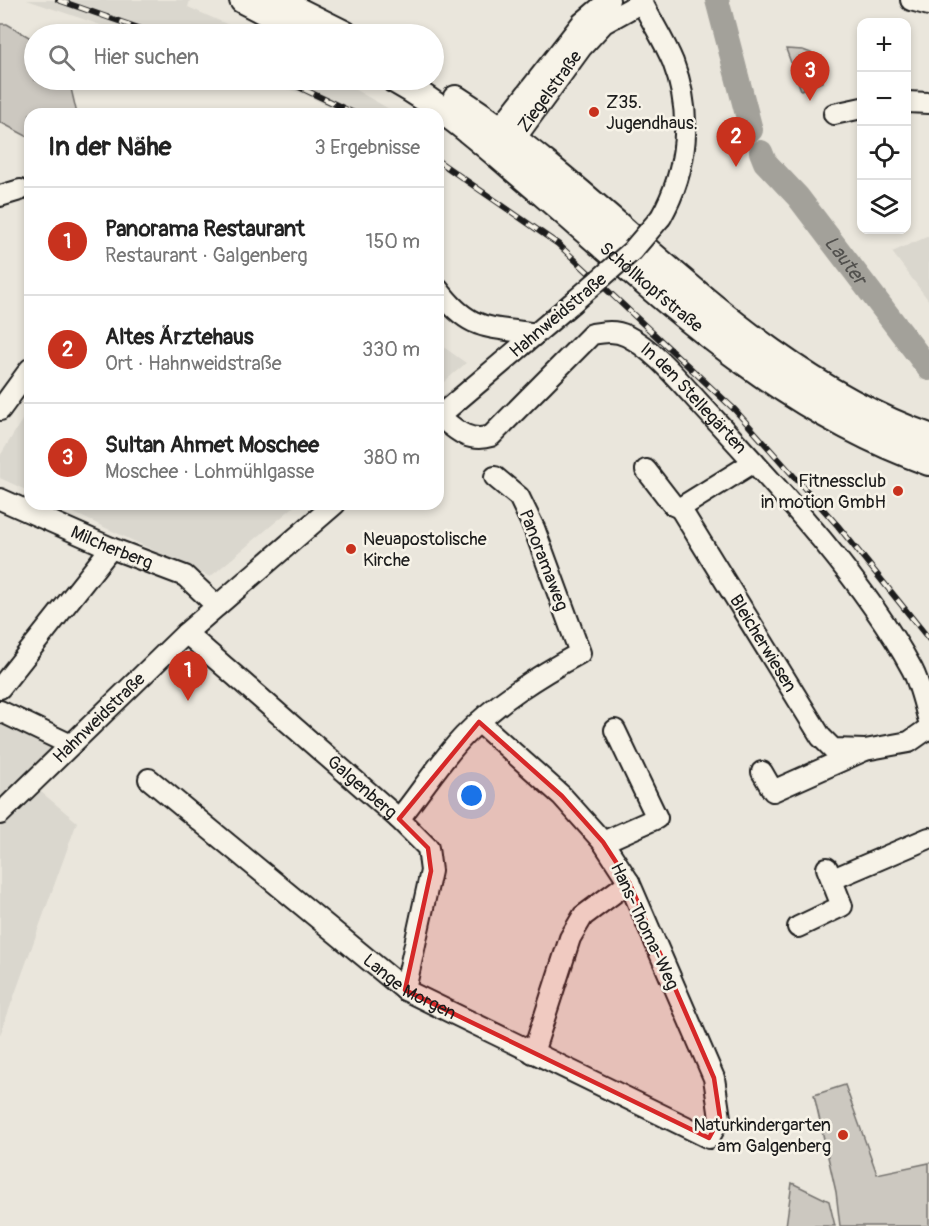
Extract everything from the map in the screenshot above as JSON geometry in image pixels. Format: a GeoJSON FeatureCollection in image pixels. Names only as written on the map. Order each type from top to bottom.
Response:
{"type":"FeatureCollection","features":[{"type":"Feature","properties":{"kind":"main road"},"geometry":{"type":"LineString","coordinates":[[243,0],[290,24]]}},
{"type":"Feature","properties":{"kind":"main road"},"geometry":{"type":"LineString","coordinates":[[276,0],[324,24]]}},
{"type":"Feature","properties":{"kind":"main road","name":"Schöllkopfstraße"},"geometry":{"type":"LineString","coordinates":[[410,90],[438,108]]}},
{"type":"Feature","properties":{"kind":"main road","name":"Schöllkopfstraße"},"geometry":{"type":"LineString","coordinates":[[438,90],[599,208],[721,313],[783,360],[847,401],[929,436]]}},
{"type":"Feature","properties":{"kind":"main road","name":"Schöllkopfstraße"},"geometry":{"type":"LineString","coordinates":[[444,112],[458,121],[502,139],[647,283],[746,365],[787,394],[837,423],[929,462]]}},
{"type":"Feature","properties":{"kind":"street","name":"Ziegelstraße"},"geometry":{"type":"LineString","coordinates":[[502,139],[582,23],[609,0]]}},
{"type":"Feature","properties":{"kind":"street"},"geometry":{"type":"LineString","coordinates":[[911,0],[929,5]]}},
{"type":"Feature","properties":{"kind":"street","name":"Ziegelstraße"},"geometry":{"type":"LineString","coordinates":[[502,139],[604,24],[641,1]]}},
{"type":"Feature","properties":{"kind":"street","name":"Hahnweidstraße"},"geometry":{"type":"LineString","coordinates":[[444,411],[632,251],[661,217],[673,196],[681,169],[686,133],[683,100],[673,62],[641,1]]}},
{"type":"Feature","properties":{"kind":"street"},"geometry":{"type":"LineString","coordinates":[[911,102],[929,103]]}},
{"type":"Feature","properties":{"kind":"street"},"geometry":{"type":"LineString","coordinates":[[834,114],[857,109]]}},
{"type":"Feature","properties":{"kind":"street"},"geometry":{"type":"LineString","coordinates":[[0,196],[20,190]]}},
{"type":"Feature","properties":{"kind":"street"},"geometry":{"type":"LineString","coordinates":[[444,297],[453,309],[468,321],[536,334]]}},
{"type":"Feature","properties":{"kind":"street","name":"In den Stellegärten"},"geometry":{"type":"LineString","coordinates":[[444,421],[463,436],[480,440],[491,436],[592,334],[609,331],[625,334],[640,344],[682,384],[754,462],[883,621],[913,672],[929,721]]}},
{"type":"Feature","properties":{"kind":"street"},"geometry":{"type":"LineString","coordinates":[[0,410],[24,377]]}},
{"type":"Feature","properties":{"kind":"street"},"geometry":{"type":"LineString","coordinates":[[680,507],[754,462]]}},
{"type":"Feature","properties":{"kind":"street","name":"Bleicherwiesen"},"geometry":{"type":"LineString","coordinates":[[646,470],[673,505],[680,507],[820,737],[833,749],[865,750],[909,742],[929,728]]}},
{"type":"Feature","properties":{"kind":"street","name":"Panoramaweg"},"geometry":{"type":"LineString","coordinates":[[479,722],[528,682],[580,653],[534,528],[519,497],[495,477]]}},
{"type":"Feature","properties":{"kind":"street","name":"Milcherberg"},"geometry":{"type":"LineString","coordinates":[[0,499],[24,510]]}},
{"type":"Feature","properties":{"kind":"street","name":"Milcherberg"},"geometry":{"type":"LineString","coordinates":[[25,510],[111,548],[185,576],[217,606]]}},
{"type":"Feature","properties":{"kind":"street","name":"Hahnweidstraße"},"geometry":{"type":"LineString","coordinates":[[0,814],[69,744],[186,633],[328,510]]}},
{"type":"Feature","properties":{"kind":"street"},"geometry":{"type":"LineString","coordinates":[[0,688],[111,548]]}},
{"type":"Feature","properties":{"kind":"street","name":"Galgenberg"},"geometry":{"type":"LineString","coordinates":[[186,633],[399,819],[428,848],[431,871],[405,990]]}},
{"type":"Feature","properties":{"kind":"street"},"geometry":{"type":"LineString","coordinates":[[0,711],[69,744]]}},
{"type":"Feature","properties":{"kind":"street"},"geometry":{"type":"LineString","coordinates":[[399,819],[463,737],[479,722]]}},
{"type":"Feature","properties":{"kind":"street","name":"Hans-Thoma-Weg"},"geometry":{"type":"LineString","coordinates":[[479,722],[562,796],[603,842],[629,882],[714,1078],[720,1118],[708,1138]]}},
{"type":"Feature","properties":{"kind":"street"},"geometry":{"type":"LineString","coordinates":[[603,842],[657,818],[615,730]]}},
{"type":"Feature","properties":{"kind":"street","name":"Bleicherwiesen"},"geometry":{"type":"LineString","coordinates":[[762,772],[773,791],[865,750]]}},
{"type":"Feature","properties":{"kind":"street","name":"Lange Morgen"},"geometry":{"type":"LineString","coordinates":[[149,780],[405,990],[708,1138]]}},
{"type":"Feature","properties":{"kind":"street"},"geometry":{"type":"LineString","coordinates":[[798,927],[842,906],[830,874],[929,838]]}},
{"type":"Feature","properties":{"kind":"street"},"geometry":{"type":"LineString","coordinates":[[533,1053],[570,938],[583,916],[629,882]]}},
{"type":"Feature","properties":{"kind":"highlighted area"},"geometry":{"type":"Polygon","coordinates":[[[479,722],[562,796],[603,842],[629,882],[714,1078],[720,1118],[709,1138],[405,990],[431,871],[428,848],[399,819],[479,722]]]}},
{"type":"Feature","properties":{"kind":"shaded area"},"geometry":{"type":"Polygon","coordinates":[[[27,0],[190,0],[188,7],[226,24],[98,24],[27,0]]]}},
{"type":"Feature","properties":{"kind":"shaded area"},"geometry":{"type":"Polygon","coordinates":[[[0,24],[7,24],[24,34],[24,90],[71,90],[76,108],[24,108],[24,135],[0,122],[0,24]]]}},
{"type":"Feature","properties":{"kind":"shaded area"},"geometry":{"type":"Polygon","coordinates":[[[786,49],[803,50],[819,56],[822,82],[801,90],[786,49]]]}},
{"type":"Feature","properties":{"kind":"shaded area"},"geometry":{"type":"Polygon","coordinates":[[[290,90],[356,90],[387,108],[331,108],[290,90]]]}},
{"type":"Feature","properties":{"kind":"shaded area"},"geometry":{"type":"Polygon","coordinates":[[[929,236],[929,301],[892,252],[929,236]]]}},
{"type":"Feature","properties":{"kind":"shaded area"},"geometry":{"type":"Polygon","coordinates":[[[444,347],[466,363],[444,382],[444,347]]]}},
{"type":"Feature","properties":{"kind":"shaded area"},"geometry":{"type":"Polygon","coordinates":[[[24,417],[24,489],[0,478],[0,456],[24,417]]]}},
{"type":"Feature","properties":{"kind":"shaded area"},"geometry":{"type":"Polygon","coordinates":[[[68,510],[290,510],[210,577],[68,510]]]}},
{"type":"Feature","properties":{"kind":"shaded area"},"geometry":{"type":"Polygon","coordinates":[[[0,715],[62,744],[28,781],[77,822],[0,1035],[0,715]]]}},
{"type":"Feature","properties":{"kind":"shaded area","name":"Naturkindergarten am Galgenberg"},"geometry":{"type":"Polygon","coordinates":[[[845,1085],[877,1174],[929,1163],[929,1226],[840,1226],[836,1192],[814,1095],[845,1085]]]}},
{"type":"Feature","properties":{"kind":"shaded area"},"geometry":{"type":"Polygon","coordinates":[[[792,1183],[829,1201],[835,1226],[786,1226],[792,1183]]]}},
{"type":"Feature","properties":{"kind":"waterway","name":"Lauter"},"geometry":{"type":"LineString","coordinates":[[717,0],[751,130]]}},
{"type":"Feature","properties":{"kind":"waterway","name":"Lauter"},"geometry":{"type":"LineString","coordinates":[[761,152],[765,162],[798,197],[929,369]]}},
{"type":"Feature","properties":{"kind":"railway"},"geometry":{"type":"LineString","coordinates":[[58,0],[127,24]]}},
{"type":"Feature","properties":{"kind":"railway"},"geometry":{"type":"LineString","coordinates":[[305,90],[343,108]]}},
{"type":"Feature","properties":{"kind":"railway"},"geometry":{"type":"LineString","coordinates":[[444,165],[558,244],[735,410],[838,526],[929,639]]}},
{"type":"Feature","properties":{"kind":"place","name":"Sultan Ahmet Moschee"},"geometry":{"type":"Point","coordinates":[810,101]}},
{"type":"Feature","properties":{"kind":"place","name":"Z35. Jugendhaus."},"geometry":{"type":"Point","coordinates":[594,112]}},
{"type":"Feature","properties":{"kind":"place","name":"Altes Ärztehaus"},"geometry":{"type":"Point","coordinates":[736,167]}},
{"type":"Feature","properties":{"kind":"place","name":"Fitnessclub in motion GmbH"},"geometry":{"type":"Point","coordinates":[898,491]}},
{"type":"Feature","properties":{"kind":"place","name":"Neuapostolische Kirche"},"geometry":{"type":"Point","coordinates":[351,549]}},
{"type":"Feature","properties":{"kind":"place","name":"Panorama Restaurant"},"geometry":{"type":"Point","coordinates":[188,701]}},
{"type":"Feature","properties":{"kind":"place","name":"Naturkindergarten am Galgenberg"},"geometry":{"type":"Point","coordinates":[843,1135]}}]}
